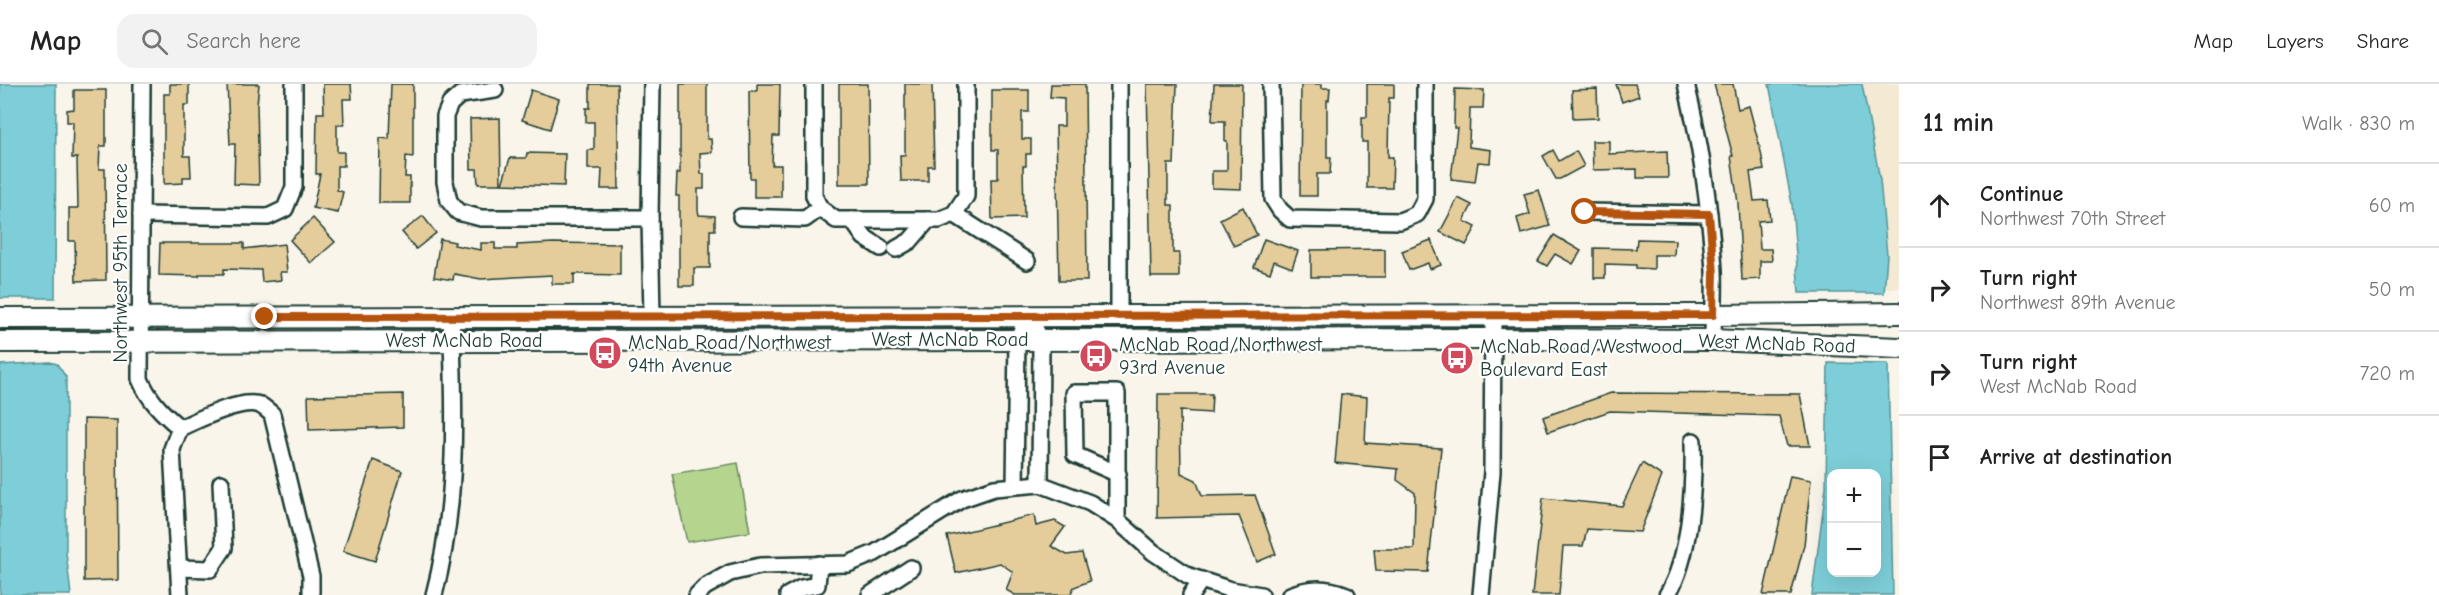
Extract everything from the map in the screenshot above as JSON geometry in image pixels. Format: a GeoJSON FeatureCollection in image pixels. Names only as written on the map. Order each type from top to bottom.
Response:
{"type":"FeatureCollection","features":[{"type":"Feature","properties":{"kind":"main road","name":"West McNab Road"},"geometry":{"type":"LineString","coordinates":[[0,318],[1899,313]]}},
{"type":"Feature","properties":{"kind":"main road","name":"West McNab Road"},"geometry":{"type":"LineString","coordinates":[[0,342],[1493,339],[1713,340],[1899,348]]}},
{"type":"Feature","properties":{"kind":"street","name":"Northwest 95th Terrace"},"geometry":{"type":"LineString","coordinates":[[142,84],[140,378],[146,393],[157,409],[180,428]]}},
{"type":"Feature","properties":{"kind":"street"},"geometry":{"type":"LineString","coordinates":[[141,215],[268,217],[285,209],[294,187],[294,84]]}},
{"type":"Feature","properties":{"kind":"street"},"geometry":{"type":"LineString","coordinates":[[652,84],[650,218],[652,316]]}},
{"type":"Feature","properties":{"kind":"street"},"geometry":{"type":"LineString","coordinates":[[814,84],[814,196],[820,208],[836,220],[939,220],[954,214],[966,196],[966,84]]}},
{"type":"Feature","properties":{"kind":"street"},"geometry":{"type":"LineString","coordinates":[[1119,84],[1119,315]]}},
{"type":"Feature","properties":{"kind":"street"},"geometry":{"type":"LineString","coordinates":[[1271,84],[1273,199],[1280,210],[1290,219],[1400,221],[1417,214],[1425,199],[1425,84]]}},
{"type":"Feature","properties":{"kind":"street"},"geometry":{"type":"LineString","coordinates":[[1686,84],[1699,137],[1709,214],[1714,273],[1713,340]]}},
{"type":"Feature","properties":{"kind":"street"},"geometry":{"type":"LineString","coordinates":[[495,90],[460,95],[450,104],[445,116],[445,182],[449,201],[458,212],[481,218],[650,218]]}},
{"type":"Feature","properties":{"kind":"street"},"geometry":{"type":"LineString","coordinates":[[741,217],[805,219],[820,208]]}},
{"type":"Feature","properties":{"kind":"street"},"geometry":{"type":"LineString","coordinates":[[1585,212],[1709,214]]}},
{"type":"Feature","properties":{"kind":"street"},"geometry":{"type":"LineString","coordinates":[[954,214],[1027,261]]}},
{"type":"Feature","properties":{"kind":"street"},"geometry":{"type":"LineString","coordinates":[[852,220],[864,237],[888,248],[910,241],[928,220]]}},
{"type":"Feature","properties":{"kind":"street"},"geometry":{"type":"LineString","coordinates":[[1481,595],[1492,472],[1493,315]]}},
{"type":"Feature","properties":{"kind":"street"},"geometry":{"type":"LineString","coordinates":[[434,595],[445,554],[452,482],[451,316]]}},
{"type":"Feature","properties":{"kind":"street"},"geometry":{"type":"LineString","coordinates":[[1015,485],[1017,339],[1029,316]]}},
{"type":"Feature","properties":{"kind":"street"},"geometry":{"type":"LineString","coordinates":[[1029,316],[1041,340],[1040,484]]}},
{"type":"Feature","properties":{"kind":"street"},"geometry":{"type":"LineString","coordinates":[[1117,520],[1118,474],[1117,393],[1074,393],[1075,455],[1118,474]]}},
{"type":"Feature","properties":{"kind":"street"},"geometry":{"type":"LineString","coordinates":[[180,595],[172,449],[180,428],[206,416],[247,403],[260,405],[272,414],[311,576],[311,595]]}},
{"type":"Feature","properties":{"kind":"street"},"geometry":{"type":"LineString","coordinates":[[1667,595],[1686,537],[1694,475],[1693,441]]}},
{"type":"Feature","properties":{"kind":"street"},"geometry":{"type":"LineString","coordinates":[[179,568],[210,569],[224,548],[221,483]]}},
{"type":"Feature","properties":{"kind":"street"},"geometry":{"type":"LineString","coordinates":[[697,595],[705,587],[730,573],[760,566],[848,564],[875,553],[962,500],[994,488],[1040,484],[1090,503],[1117,520],[1152,552],[1189,576],[1231,590],[1261,595]]}},
{"type":"Feature","properties":{"kind":"street"},"geometry":{"type":"LineString","coordinates":[[788,595],[801,588],[818,590],[819,564]]}},
{"type":"Feature","properties":{"kind":"street"},"geometry":{"type":"LineString","coordinates":[[870,595],[911,568]]}},
{"type":"Feature","properties":{"kind":"street"},"geometry":{"type":"LineString","coordinates":[[1191,595],[1201,579]]}},
{"type":"Feature","properties":{"kind":"street"},"geometry":{"type":"LineString","coordinates":[[1290,595],[1308,588],[1329,588],[1347,595]]}},
{"type":"Feature","properties":{"kind":"shaded area"},"geometry":{"type":"Polygon","coordinates":[[[1862,84],[1899,84],[1899,288],[1884,288],[1887,255],[1880,180],[1862,84]]]}},
{"type":"Feature","properties":{"kind":"green space"},"geometry":{"type":"Polygon","coordinates":[[[738,463],[750,532],[687,542],[672,474],[738,463]]]}},
{"type":"Feature","properties":{"kind":"water"},"geometry":{"type":"Polygon","coordinates":[[[0,84],[56,84],[55,298],[0,298],[0,84]]]}},
{"type":"Feature","properties":{"kind":"water"},"geometry":{"type":"Polygon","coordinates":[[[1769,84],[1862,84],[1880,180],[1887,255],[1884,293],[1799,293],[1792,204],[1769,84]]]}},
{"type":"Feature","properties":{"kind":"water"},"geometry":{"type":"Polygon","coordinates":[[[50,362],[57,364],[66,377],[66,552],[71,595],[0,595],[0,365],[50,362]]]}},
{"type":"Feature","properties":{"kind":"water"},"geometry":{"type":"Polygon","coordinates":[[[1828,363],[1888,364],[1893,595],[1812,595],[1826,487],[1828,363]]]}},
{"type":"Feature","properties":{"kind":"building"},"geometry":{"type":"Polygon","coordinates":[[[170,84],[189,84],[189,105],[184,105],[184,156],[190,156],[191,177],[183,177],[183,183],[164,184],[164,94],[170,94],[170,84]]]}},
{"type":"Feature","properties":{"kind":"building"},"geometry":{"type":"Polygon","coordinates":[[[227,84],[259,84],[257,105],[259,185],[234,184],[235,144],[230,144],[227,84]]]}},
{"type":"Feature","properties":{"kind":"building"},"geometry":{"type":"Polygon","coordinates":[[[323,84],[351,84],[352,99],[343,99],[344,125],[337,125],[337,152],[344,152],[344,166],[337,166],[337,190],[343,192],[338,213],[313,208],[320,174],[316,174],[317,113],[324,113],[323,84]]]}},
{"type":"Feature","properties":{"kind":"building"},"geometry":{"type":"Polygon","coordinates":[[[391,84],[413,84],[413,157],[406,156],[405,177],[410,177],[410,203],[379,203],[380,138],[389,139],[391,84]]]}},
{"type":"Feature","properties":{"kind":"building"},"geometry":{"type":"Polygon","coordinates":[[[590,84],[617,84],[619,189],[601,189],[602,169],[588,169],[588,150],[594,150],[594,122],[586,122],[586,108],[590,108],[590,84]]]}},
{"type":"Feature","properties":{"kind":"building"},"geometry":{"type":"Polygon","coordinates":[[[680,84],[707,84],[707,139],[711,139],[712,152],[700,153],[704,189],[698,189],[699,215],[715,216],[715,230],[710,230],[710,268],[694,268],[694,286],[679,286],[679,196],[676,196],[677,173],[680,173],[680,84]]]}},
{"type":"Feature","properties":{"kind":"building"},"geometry":{"type":"Polygon","coordinates":[[[757,84],[780,84],[779,136],[773,136],[772,165],[781,165],[781,197],[754,197],[754,178],[750,178],[749,91],[757,91],[757,84]]]}},
{"type":"Feature","properties":{"kind":"building"},"geometry":{"type":"Polygon","coordinates":[[[839,84],[868,84],[869,184],[839,184],[839,84]]]}},
{"type":"Feature","properties":{"kind":"building"},"geometry":{"type":"Polygon","coordinates":[[[905,84],[932,84],[934,166],[928,166],[928,181],[901,181],[900,155],[905,155],[905,84]]]}},
{"type":"Feature","properties":{"kind":"building"},"geometry":{"type":"Polygon","coordinates":[[[1051,84],[1085,84],[1087,281],[1059,281],[1056,126],[1064,126],[1064,98],[1050,97],[1051,84]]]}},
{"type":"Feature","properties":{"kind":"building"},"geometry":{"type":"Polygon","coordinates":[[[1147,84],[1177,84],[1174,164],[1168,164],[1168,205],[1173,205],[1173,253],[1179,253],[1179,277],[1151,277],[1147,84]]]}},
{"type":"Feature","properties":{"kind":"building"},"geometry":{"type":"Polygon","coordinates":[[[1214,84],[1242,84],[1241,189],[1212,188],[1212,171],[1227,171],[1225,121],[1212,121],[1214,84]]]}},
{"type":"Feature","properties":{"kind":"building"},"geometry":{"type":"Polygon","coordinates":[[[1301,84],[1322,84],[1322,88],[1330,88],[1329,100],[1327,100],[1327,157],[1331,157],[1330,174],[1317,174],[1317,196],[1300,196],[1301,84]]]}},
{"type":"Feature","properties":{"kind":"building"},"geometry":{"type":"Polygon","coordinates":[[[1367,84],[1394,84],[1394,98],[1389,98],[1388,157],[1393,157],[1392,188],[1367,188],[1367,142],[1362,142],[1362,117],[1367,117],[1367,84]]]}},
{"type":"Feature","properties":{"kind":"building"},"geometry":{"type":"Polygon","coordinates":[[[1616,84],[1635,84],[1639,96],[1622,102],[1616,84]]]}},
{"type":"Feature","properties":{"kind":"building"},"geometry":{"type":"Polygon","coordinates":[[[1714,84],[1733,84],[1738,109],[1749,106],[1761,152],[1764,170],[1750,172],[1754,201],[1768,200],[1770,220],[1758,221],[1760,249],[1771,249],[1772,261],[1760,261],[1760,279],[1742,280],[1738,203],[1731,156],[1733,156],[1714,84]]]}},
{"type":"Feature","properties":{"kind":"building"},"geometry":{"type":"Polygon","coordinates":[[[1455,89],[1484,90],[1483,108],[1470,108],[1469,147],[1491,150],[1490,163],[1478,162],[1475,182],[1451,179],[1457,128],[1454,128],[1455,89]]]}},
{"type":"Feature","properties":{"kind":"building"},"geometry":{"type":"Polygon","coordinates":[[[1597,89],[1598,118],[1573,119],[1572,90],[1597,89]]]}},
{"type":"Feature","properties":{"kind":"building"},"geometry":{"type":"Polygon","coordinates":[[[74,90],[106,90],[106,146],[100,146],[99,169],[105,169],[106,280],[76,281],[75,241],[69,241],[69,208],[78,208],[77,158],[72,158],[73,122],[67,122],[67,110],[74,109],[74,90]]]}},
{"type":"Feature","properties":{"kind":"building"},"geometry":{"type":"Polygon","coordinates":[[[531,90],[559,99],[550,129],[522,120],[531,90]]]}},
{"type":"Feature","properties":{"kind":"building"},"geometry":{"type":"Polygon","coordinates":[[[992,90],[1029,90],[1029,112],[1022,112],[1022,139],[1031,139],[1031,154],[1026,154],[1026,166],[1023,166],[1024,218],[992,219],[991,179],[998,179],[998,150],[992,150],[992,90]]]}},
{"type":"Feature","properties":{"kind":"building"},"geometry":{"type":"Polygon","coordinates":[[[500,118],[501,184],[478,184],[477,169],[471,169],[470,119],[500,118]]]}},
{"type":"Feature","properties":{"kind":"building"},"geometry":{"type":"Polygon","coordinates":[[[1592,141],[1609,141],[1609,154],[1667,151],[1668,178],[1637,178],[1637,169],[1593,170],[1592,141]]]}},
{"type":"Feature","properties":{"kind":"building"},"geometry":{"type":"Polygon","coordinates":[[[1553,150],[1559,161],[1576,151],[1584,166],[1556,179],[1543,156],[1553,150]]]}},
{"type":"Feature","properties":{"kind":"building"},"geometry":{"type":"Polygon","coordinates":[[[527,153],[565,154],[564,186],[502,184],[510,158],[526,158],[527,153]]]}},
{"type":"Feature","properties":{"kind":"building"},"geometry":{"type":"Polygon","coordinates":[[[1539,190],[1550,226],[1521,234],[1517,218],[1530,214],[1524,194],[1539,190]]]}},
{"type":"Feature","properties":{"kind":"building"},"geometry":{"type":"Polygon","coordinates":[[[1458,198],[1472,205],[1464,221],[1476,227],[1466,245],[1440,232],[1458,198]]]}},
{"type":"Feature","properties":{"kind":"building"},"geometry":{"type":"Polygon","coordinates":[[[1243,207],[1257,235],[1234,246],[1220,219],[1243,207]]]}},
{"type":"Feature","properties":{"kind":"building"},"geometry":{"type":"Polygon","coordinates":[[[423,216],[436,233],[416,249],[402,232],[423,216]]]}},
{"type":"Feature","properties":{"kind":"building"},"geometry":{"type":"Polygon","coordinates":[[[313,218],[335,242],[311,263],[290,240],[313,218]]]}},
{"type":"Feature","properties":{"kind":"building"},"geometry":{"type":"Polygon","coordinates":[[[1554,235],[1581,251],[1573,264],[1555,254],[1547,266],[1538,261],[1554,235]]]}},
{"type":"Feature","properties":{"kind":"building"},"geometry":{"type":"Polygon","coordinates":[[[440,239],[455,242],[454,245],[481,250],[481,243],[495,243],[495,249],[517,249],[517,245],[553,243],[620,244],[620,275],[574,274],[574,284],[552,284],[552,275],[481,279],[454,274],[453,280],[434,277],[440,239]]]}},
{"type":"Feature","properties":{"kind":"building"},"geometry":{"type":"Polygon","coordinates":[[[1264,239],[1298,251],[1292,268],[1274,261],[1270,273],[1254,267],[1264,239]]]}},
{"type":"Feature","properties":{"kind":"building"},"geometry":{"type":"Polygon","coordinates":[[[1637,239],[1675,240],[1674,255],[1654,255],[1654,269],[1636,268],[1636,265],[1605,264],[1605,278],[1594,278],[1594,248],[1636,249],[1637,239]]]}},
{"type":"Feature","properties":{"kind":"building"},"geometry":{"type":"Polygon","coordinates":[[[1431,240],[1441,265],[1430,269],[1428,263],[1409,270],[1402,251],[1431,240]]]}},
{"type":"Feature","properties":{"kind":"building"},"geometry":{"type":"Polygon","coordinates":[[[160,243],[244,243],[244,249],[284,244],[287,272],[280,272],[281,280],[262,282],[261,270],[224,269],[224,274],[199,274],[199,276],[159,275],[160,243]]]}},
{"type":"Feature","properties":{"kind":"building"},"geometry":{"type":"Polygon","coordinates":[[[1385,249],[1385,277],[1311,277],[1311,250],[1385,249]]]}},
{"type":"Feature","properties":{"kind":"building"},"geometry":{"type":"Polygon","coordinates":[[[1611,393],[1800,394],[1810,446],[1787,446],[1779,416],[1610,411],[1548,432],[1543,417],[1611,393]]]}},
{"type":"Feature","properties":{"kind":"building"},"geometry":{"type":"Polygon","coordinates":[[[403,394],[403,427],[309,430],[308,396],[403,394]]]}},
{"type":"Feature","properties":{"kind":"building"},"geometry":{"type":"Polygon","coordinates":[[[1158,394],[1212,394],[1211,413],[1180,411],[1181,473],[1196,480],[1202,496],[1255,495],[1276,554],[1257,562],[1239,516],[1157,518],[1158,394]]]}},
{"type":"Feature","properties":{"kind":"building"},"geometry":{"type":"Polygon","coordinates":[[[1341,394],[1367,397],[1365,443],[1441,448],[1428,572],[1376,571],[1374,549],[1414,549],[1415,493],[1397,480],[1398,469],[1335,463],[1341,394]]]}},
{"type":"Feature","properties":{"kind":"building"},"geometry":{"type":"Polygon","coordinates":[[[84,419],[117,420],[118,580],[84,581],[84,419]]]}},
{"type":"Feature","properties":{"kind":"building"},"geometry":{"type":"Polygon","coordinates":[[[373,460],[402,471],[375,561],[343,551],[373,460]]]}},
{"type":"Feature","properties":{"kind":"building"},"geometry":{"type":"Polygon","coordinates":[[[1642,463],[1662,476],[1640,532],[1587,529],[1583,546],[1563,546],[1559,595],[1532,595],[1543,498],[1622,506],[1642,463]]]}},
{"type":"Feature","properties":{"kind":"building"},"geometry":{"type":"Polygon","coordinates":[[[1790,476],[1811,480],[1804,545],[1791,595],[1763,595],[1790,476]]]}},
{"type":"Feature","properties":{"kind":"building"},"geometry":{"type":"Polygon","coordinates":[[[1034,515],[1036,526],[1055,521],[1065,527],[1051,546],[1067,555],[1082,553],[1090,581],[1074,587],[1070,595],[1015,595],[1006,590],[1013,572],[1000,563],[956,573],[947,536],[1034,515]]]}},
{"type":"Feature","properties":{"kind":"place","name":"McNab Road/Northwest 94th Avenue"},"geometry":{"type":"Point","coordinates":[605,353]}},
{"type":"Feature","properties":{"kind":"place","name":"McNab Road/Northwest 93rd Avenue"},"geometry":{"type":"Point","coordinates":[1096,356]}},
{"type":"Feature","properties":{"kind":"place","name":"McNab Road/Westwood Boulevard East"},"geometry":{"type":"Point","coordinates":[1457,358]}},
{"type":"Feature","properties":{"kind":"route"},"geometry":{"type":"LineString","coordinates":[[265,317],[1713,315],[1714,273],[1709,214],[1585,212]]}}]}
